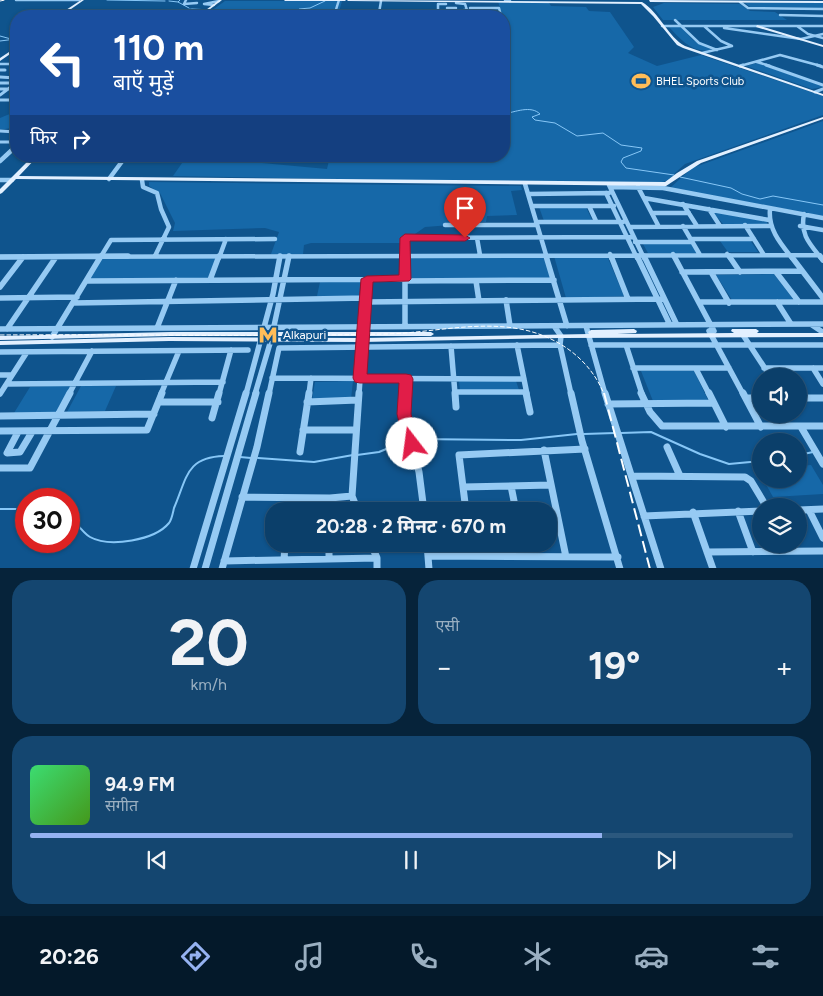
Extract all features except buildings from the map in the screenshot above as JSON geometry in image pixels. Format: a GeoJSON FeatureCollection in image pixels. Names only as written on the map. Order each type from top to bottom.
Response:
{"type":"FeatureCollection","features":[{"type":"Feature","properties":{"kind":"main road"},"geometry":{"type":"LineString","coordinates":[[70,10],[85,0]]}},
{"type":"Feature","properties":{"kind":"main road"},"geometry":{"type":"LineString","coordinates":[[208,10],[221,0]]}},
{"type":"Feature","properties":{"kind":"main road"},"geometry":{"type":"LineString","coordinates":[[208,10],[221,0]]}},
{"type":"Feature","properties":{"kind":"main road"},"geometry":{"type":"LineString","coordinates":[[285,0],[432,0],[447,5],[469,1]]}},
{"type":"Feature","properties":{"kind":"main road"},"geometry":{"type":"LineString","coordinates":[[407,0],[823,3]]}},
{"type":"Feature","properties":{"kind":"main road"},"geometry":{"type":"LineString","coordinates":[[641,2],[650,9],[678,44],[823,94]]}},
{"type":"Feature","properties":{"kind":"main road"},"geometry":{"type":"LineString","coordinates":[[650,2],[648,5],[650,9]]}},
{"type":"Feature","properties":{"kind":"main road"},"geometry":{"type":"LineString","coordinates":[[757,26],[823,46]]}},
{"type":"Feature","properties":{"kind":"main road"},"geometry":{"type":"LineString","coordinates":[[0,60],[10,52]]}},
{"type":"Feature","properties":{"kind":"main road"},"geometry":{"type":"LineString","coordinates":[[15,178],[525,184],[609,189],[666,184],[699,162],[823,118]]}},
{"type":"Feature","properties":{"kind":"main road"},"geometry":{"type":"LineString","coordinates":[[0,192],[30,162]]}},
{"type":"Feature","properties":{"kind":"main road"},"geometry":{"type":"LineString","coordinates":[[711,330],[742,335],[823,331]]}},
{"type":"Feature","properties":{"kind":"main road"},"geometry":{"type":"LineString","coordinates":[[0,338],[263,334],[362,341],[560,334],[587,331],[823,331]]}},
{"type":"Feature","properties":{"kind":"main road"},"geometry":{"type":"LineString","coordinates":[[0,343],[169,339],[263,334]]}},
{"type":"Feature","properties":{"kind":"street"},"geometry":{"type":"LineString","coordinates":[[15,0],[80,0]]}},
{"type":"Feature","properties":{"kind":"street"},"geometry":{"type":"LineString","coordinates":[[186,0],[184,4],[198,2],[214,5]]}},
{"type":"Feature","properties":{"kind":"street"},"geometry":{"type":"LineString","coordinates":[[205,4],[221,0]]}},
{"type":"Feature","properties":{"kind":"street"},"geometry":{"type":"LineString","coordinates":[[468,9],[469,1]]}},
{"type":"Feature","properties":{"kind":"street"},"geometry":{"type":"LineString","coordinates":[[456,9],[456,2],[465,4],[468,9]]}},
{"type":"Feature","properties":{"kind":"street"},"geometry":{"type":"LineString","coordinates":[[740,2],[748,8],[822,9]]}},
{"type":"Feature","properties":{"kind":"street"},"geometry":{"type":"LineString","coordinates":[[447,5],[438,10],[438,4],[447,5],[456,9],[499,8],[500,10]]}},
{"type":"Feature","properties":{"kind":"street"},"geometry":{"type":"LineString","coordinates":[[780,16],[823,16]]}},
{"type":"Feature","properties":{"kind":"street"},"geometry":{"type":"LineString","coordinates":[[675,20],[699,43],[717,50]]}},
{"type":"Feature","properties":{"kind":"street"},"geometry":{"type":"LineString","coordinates":[[663,26],[823,26]]}},
{"type":"Feature","properties":{"kind":"street"},"geometry":{"type":"LineString","coordinates":[[704,26],[801,39],[823,34]]}},
{"type":"Feature","properties":{"kind":"street"},"geometry":{"type":"LineString","coordinates":[[703,53],[732,46],[721,41],[704,26]]}},
{"type":"Feature","properties":{"kind":"street"},"geometry":{"type":"LineString","coordinates":[[796,26],[823,38]]}},
{"type":"Feature","properties":{"kind":"street"},"geometry":{"type":"LineString","coordinates":[[742,66],[780,56],[823,66]]}},
{"type":"Feature","properties":{"kind":"street"},"geometry":{"type":"LineString","coordinates":[[814,64],[823,61]]}},
{"type":"Feature","properties":{"kind":"street"},"geometry":{"type":"LineString","coordinates":[[756,62],[823,85]]}},
{"type":"Feature","properties":{"kind":"street"},"geometry":{"type":"LineString","coordinates":[[0,70],[5,70]]}},
{"type":"Feature","properties":{"kind":"street"},"geometry":{"type":"LineString","coordinates":[[0,89],[8,89]]}},
{"type":"Feature","properties":{"kind":"street"},"geometry":{"type":"LineString","coordinates":[[1,94],[8,89]]}},
{"type":"Feature","properties":{"kind":"street"},"geometry":{"type":"LineString","coordinates":[[816,92],[823,89]]}},
{"type":"Feature","properties":{"kind":"street"},"geometry":{"type":"LineString","coordinates":[[0,161],[10,150]]}},
{"type":"Feature","properties":{"kind":"street"},"geometry":{"type":"LineString","coordinates":[[109,179],[122,162]]}},
{"type":"Feature","properties":{"kind":"street"},"geometry":{"type":"LineString","coordinates":[[0,180],[15,178]]}},
{"type":"Feature","properties":{"kind":"street"},"geometry":{"type":"LineString","coordinates":[[142,180],[143,187],[157,194],[162,213],[169,228],[155,256]]}},
{"type":"Feature","properties":{"kind":"street"},"geometry":{"type":"LineString","coordinates":[[525,184],[567,326]]}},
{"type":"Feature","properties":{"kind":"street"},"geometry":{"type":"LineString","coordinates":[[638,187],[659,227]]}},
{"type":"Feature","properties":{"kind":"street"},"geometry":{"type":"LineString","coordinates":[[528,194],[638,187],[663,188],[823,218]]}},
{"type":"Feature","properties":{"kind":"street"},"geometry":{"type":"LineString","coordinates":[[609,189],[619,205],[639,254],[673,325]]}},
{"type":"Feature","properties":{"kind":"street"},"geometry":{"type":"LineString","coordinates":[[609,189],[613,206],[626,223],[626,237],[639,254]]}},
{"type":"Feature","properties":{"kind":"street"},"geometry":{"type":"LineString","coordinates":[[707,197],[707,208],[720,226]]}},
{"type":"Feature","properties":{"kind":"street"},"geometry":{"type":"LineString","coordinates":[[644,198],[769,220]]}},
{"type":"Feature","properties":{"kind":"street"},"geometry":{"type":"LineString","coordinates":[[683,204],[697,226]]}},
{"type":"Feature","properties":{"kind":"street"},"geometry":{"type":"LineString","coordinates":[[532,206],[619,205]]}},
{"type":"Feature","properties":{"kind":"street"},"geometry":{"type":"LineString","coordinates":[[589,206],[596,222]]}},
{"type":"Feature","properties":{"kind":"street"},"geometry":{"type":"LineString","coordinates":[[770,209],[769,220],[771,226],[788,254],[823,298]]}},
{"type":"Feature","properties":{"kind":"street"},"geometry":{"type":"LineString","coordinates":[[652,213],[689,213]]}},
{"type":"Feature","properties":{"kind":"street"},"geometry":{"type":"LineString","coordinates":[[804,214],[800,226],[803,235],[823,260]]}},
{"type":"Feature","properties":{"kind":"street"},"geometry":{"type":"LineString","coordinates":[[445,225],[596,222],[659,227],[771,226]]}},
{"type":"Feature","properties":{"kind":"street"},"geometry":{"type":"LineString","coordinates":[[464,225],[465,238]]}},
{"type":"Feature","properties":{"kind":"street"},"geometry":{"type":"LineString","coordinates":[[683,226],[700,255]]}},
{"type":"Feature","properties":{"kind":"street"},"geometry":{"type":"LineString","coordinates":[[745,226],[764,255]]}},
{"type":"Feature","properties":{"kind":"street"},"geometry":{"type":"LineString","coordinates":[[800,226],[823,230]]}},
{"type":"Feature","properties":{"kind":"street"},"geometry":{"type":"LineString","coordinates":[[405,326],[405,238],[626,237],[634,240],[691,241],[754,239]]}},
{"type":"Feature","properties":{"kind":"street"},"geometry":{"type":"LineString","coordinates":[[477,238],[480,255]]}},
{"type":"Feature","properties":{"kind":"street"},"geometry":{"type":"LineString","coordinates":[[210,280],[226,239]]}},
{"type":"Feature","properties":{"kind":"street"},"geometry":{"type":"LineString","coordinates":[[52,337],[111,240],[275,239]]}},
{"type":"Feature","properties":{"kind":"street"},"geometry":{"type":"LineString","coordinates":[[610,254],[628,299]]}},
{"type":"Feature","properties":{"kind":"street"},"geometry":{"type":"LineString","coordinates":[[674,254],[682,272],[700,302],[716,345],[761,427]]}},
{"type":"Feature","properties":{"kind":"street"},"geometry":{"type":"LineString","coordinates":[[727,254],[740,272]]}},
{"type":"Feature","properties":{"kind":"street"},"geometry":{"type":"LineString","coordinates":[[0,257],[819,254]]}},
{"type":"Feature","properties":{"kind":"street"},"geometry":{"type":"LineString","coordinates":[[193,568],[263,334],[272,300],[280,256]]}},
{"type":"Feature","properties":{"kind":"street"},"geometry":{"type":"LineString","coordinates":[[205,568],[272,335],[289,256]]}},
{"type":"Feature","properties":{"kind":"street"},"geometry":{"type":"LineString","coordinates":[[0,287],[24,257]]}},
{"type":"Feature","properties":{"kind":"street"},"geometry":{"type":"LineString","coordinates":[[3,329],[28,298],[56,257]]}},
{"type":"Feature","properties":{"kind":"street"},"geometry":{"type":"LineString","coordinates":[[682,272],[802,271]]}},
{"type":"Feature","properties":{"kind":"street"},"geometry":{"type":"LineString","coordinates":[[711,272],[729,303]]}},
{"type":"Feature","properties":{"kind":"street"},"geometry":{"type":"LineString","coordinates":[[776,272],[799,302]]}},
{"type":"Feature","properties":{"kind":"street"},"geometry":{"type":"LineString","coordinates":[[354,502],[352,496],[367,279]]}},
{"type":"Feature","properties":{"kind":"street"},"geometry":{"type":"LineString","coordinates":[[157,328],[176,280]]}},
{"type":"Feature","properties":{"kind":"street"},"geometry":{"type":"LineString","coordinates":[[87,281],[554,280]]}},
{"type":"Feature","properties":{"kind":"street"},"geometry":{"type":"LineString","coordinates":[[476,281],[479,301]]}},
{"type":"Feature","properties":{"kind":"street"},"geometry":{"type":"LineString","coordinates":[[0,298],[77,297]]}},
{"type":"Feature","properties":{"kind":"street"},"geometry":{"type":"LineString","coordinates":[[73,303],[272,300],[479,301],[661,299]]}},
{"type":"Feature","properties":{"kind":"street"},"geometry":{"type":"LineString","coordinates":[[506,300],[510,326]]}},
{"type":"Feature","properties":{"kind":"street"},"geometry":{"type":"LineString","coordinates":[[700,302],[823,302]]}},
{"type":"Feature","properties":{"kind":"street"},"geometry":{"type":"LineString","coordinates":[[777,302],[791,324]]}},
{"type":"Feature","properties":{"kind":"street"},"geometry":{"type":"LineString","coordinates":[[3,329],[157,328],[272,335],[363,327],[405,326],[567,326],[587,331],[673,325],[711,330],[812,324],[823,331]]}},
{"type":"Feature","properties":{"kind":"street"},"geometry":{"type":"LineString","coordinates":[[554,326],[560,334],[560,345],[579,430],[620,568]]}},
{"type":"Feature","properties":{"kind":"street"},"geometry":{"type":"LineString","coordinates":[[587,331],[608,404],[621,439],[661,568]]}},
{"type":"Feature","properties":{"kind":"street"},"geometry":{"type":"LineString","coordinates":[[742,335],[764,368]]}},
{"type":"Feature","properties":{"kind":"street"},"geometry":{"type":"LineString","coordinates":[[377,558],[284,560],[223,565],[257,447],[279,348],[362,341],[451,346],[560,345]]}},
{"type":"Feature","properties":{"kind":"street"},"geometry":{"type":"LineString","coordinates":[[517,345],[530,412]]}},
{"type":"Feature","properties":{"kind":"street"},"geometry":{"type":"LineString","coordinates":[[591,345],[823,345]]}},
{"type":"Feature","properties":{"kind":"street"},"geometry":{"type":"LineString","coordinates":[[626,345],[647,405],[655,420],[662,426],[823,426]]}},
{"type":"Feature","properties":{"kind":"street"},"geometry":{"type":"LineString","coordinates":[[451,346],[456,407]]}},
{"type":"Feature","properties":{"kind":"street"},"geometry":{"type":"LineString","coordinates":[[212,418],[231,350]]}},
{"type":"Feature","properties":{"kind":"street"},"geometry":{"type":"LineString","coordinates":[[0,352],[248,350]]}},
{"type":"Feature","properties":{"kind":"street"},"geometry":{"type":"LineString","coordinates":[[0,468],[30,468],[92,351]]}},
{"type":"Feature","properties":{"kind":"street"},"geometry":{"type":"LineString","coordinates":[[0,432],[147,430],[179,351]]}},
{"type":"Feature","properties":{"kind":"street"},"geometry":{"type":"LineString","coordinates":[[0,394],[27,352]]}},
{"type":"Feature","properties":{"kind":"street"},"geometry":{"type":"LineString","coordinates":[[633,368],[729,368]]}},
{"type":"Feature","properties":{"kind":"street"},"geometry":{"type":"LineString","coordinates":[[807,368],[823,368]]}},
{"type":"Feature","properties":{"kind":"street"},"geometry":{"type":"LineString","coordinates":[[813,368],[823,384]]}},
{"type":"Feature","properties":{"kind":"street"},"geometry":{"type":"LineString","coordinates":[[696,369],[726,427]]}},
{"type":"Feature","properties":{"kind":"street"},"geometry":{"type":"LineString","coordinates":[[0,375],[12,375]]}},
{"type":"Feature","properties":{"kind":"street"},"geometry":{"type":"LineString","coordinates":[[272,378],[524,379]]}},
{"type":"Feature","properties":{"kind":"street"},"geometry":{"type":"LineString","coordinates":[[300,452],[311,378]]}},
{"type":"Feature","properties":{"kind":"street"},"geometry":{"type":"LineString","coordinates":[[406,379],[404,414],[420,472],[423,502]]}},
{"type":"Feature","properties":{"kind":"street"},"geometry":{"type":"LineString","coordinates":[[7,384],[223,382]]}},
{"type":"Feature","properties":{"kind":"street"},"geometry":{"type":"LineString","coordinates":[[455,392],[526,392]]}},
{"type":"Feature","properties":{"kind":"street"},"geometry":{"type":"LineString","coordinates":[[746,398],[752,398]]}},
{"type":"Feature","properties":{"kind":"street"},"geometry":{"type":"LineString","coordinates":[[807,398],[823,398]]}},
{"type":"Feature","properties":{"kind":"street"},"geometry":{"type":"LineString","coordinates":[[308,402],[358,400]]}},
{"type":"Feature","properties":{"kind":"street"},"geometry":{"type":"LineString","coordinates":[[159,402],[218,402]]}},
{"type":"Feature","properties":{"kind":"street"},"geometry":{"type":"LineString","coordinates":[[608,404],[713,404]]}},
{"type":"Feature","properties":{"kind":"street"},"geometry":{"type":"LineString","coordinates":[[0,416],[154,414]]}},
{"type":"Feature","properties":{"kind":"street"},"geometry":{"type":"LineString","coordinates":[[801,427],[823,464]]}},
{"type":"Feature","properties":{"kind":"street"},"geometry":{"type":"LineString","coordinates":[[303,430],[356,430]]}},
{"type":"Feature","properties":{"kind":"street"},"geometry":{"type":"LineString","coordinates":[[18,432],[7,453],[20,452],[32,432]]}},
{"type":"Feature","properties":{"kind":"street"},"geometry":{"type":"LineString","coordinates":[[667,447],[680,476]]}},
{"type":"Feature","properties":{"kind":"street"},"geometry":{"type":"LineString","coordinates":[[465,502],[459,455],[585,449]]}},
{"type":"Feature","properties":{"kind":"street"},"geometry":{"type":"LineString","coordinates":[[544,450],[566,557]]}},
{"type":"Feature","properties":{"kind":"street"},"geometry":{"type":"LineString","coordinates":[[632,476],[745,476],[751,481],[761,498]]}},
{"type":"Feature","properties":{"kind":"street"},"geometry":{"type":"LineString","coordinates":[[463,487],[551,485]]}},
{"type":"Feature","properties":{"kind":"street"},"geometry":{"type":"LineString","coordinates":[[511,486],[514,502]]}},
{"type":"Feature","properties":{"kind":"street"},"geometry":{"type":"LineString","coordinates":[[242,497],[330,498],[352,496]]}},
{"type":"Feature","properties":{"kind":"street"},"geometry":{"type":"LineString","coordinates":[[289,498],[289,502]]}},
{"type":"Feature","properties":{"kind":"street"},"geometry":{"type":"LineString","coordinates":[[823,509],[809,510],[823,538]]}},
{"type":"Feature","properties":{"kind":"street"},"geometry":{"type":"LineString","coordinates":[[738,511],[752,549]]}},
{"type":"Feature","properties":{"kind":"street"},"geometry":{"type":"LineString","coordinates":[[644,516],[693,512],[752,511]]}},
{"type":"Feature","properties":{"kind":"street"},"geometry":{"type":"LineString","coordinates":[[693,512],[714,568]]}},
{"type":"Feature","properties":{"kind":"street"},"geometry":{"type":"LineString","coordinates":[[807,551],[823,551]]}},
{"type":"Feature","properties":{"kind":"street"},"geometry":{"type":"LineString","coordinates":[[284,552],[284,560]]}},
{"type":"Feature","properties":{"kind":"street"},"geometry":{"type":"LineString","coordinates":[[329,552],[329,559]]}},
{"type":"Feature","properties":{"kind":"street"},"geometry":{"type":"LineString","coordinates":[[374,552],[377,558],[377,568]]}},
{"type":"Feature","properties":{"kind":"street"},"geometry":{"type":"LineString","coordinates":[[428,552],[429,568]]}},
{"type":"Feature","properties":{"kind":"street"},"geometry":{"type":"LineString","coordinates":[[472,552],[472,556]]}},
{"type":"Feature","properties":{"kind":"street"},"geometry":{"type":"LineString","coordinates":[[707,552],[752,552]]}},
{"type":"Feature","properties":{"kind":"street"},"geometry":{"type":"LineString","coordinates":[[428,556],[618,557]]}},
{"type":"Feature","properties":{"kind":"shaded area"},"geometry":{"type":"Polygon","coordinates":[[[225,1],[342,1],[340,10],[212,10],[225,1]]]}},
{"type":"Feature","properties":{"kind":"shaded area","name":"BHEL Sports Club"},"geometry":{"type":"Polygon","coordinates":[[[498,1],[549,3],[551,6],[586,7],[589,11],[610,12],[634,47],[628,53],[657,66],[701,55],[823,96],[823,115],[685,164],[672,178],[663,182],[514,182],[173,176],[183,162],[252,162],[327,169],[329,162],[510,162],[510,10],[500,10],[498,1]]]}},
{"type":"Feature","properties":{"kind":"shaded area"},"geometry":{"type":"Polygon","coordinates":[[[664,3],[740,4],[750,11],[775,12],[787,20],[663,20],[653,7],[664,3]]]}},
{"type":"Feature","properties":{"kind":"shaded area"},"geometry":{"type":"Polygon","coordinates":[[[745,3],[823,3],[823,8],[750,7],[745,3]]]}},
{"type":"Feature","properties":{"kind":"shaded area"},"geometry":{"type":"Polygon","coordinates":[[[668,26],[680,26],[693,40],[712,50],[705,51],[693,48],[668,26]]]}},
{"type":"Feature","properties":{"kind":"shaded area"},"geometry":{"type":"Polygon","coordinates":[[[757,63],[823,87],[812,89],[746,66],[757,63]]]}},
{"type":"Feature","properties":{"kind":"shaded area"},"geometry":{"type":"Polygon","coordinates":[[[10,114],[10,128],[0,130],[0,118],[10,114]]]}},
{"type":"Feature","properties":{"kind":"shaded area"},"geometry":{"type":"Polygon","coordinates":[[[823,121],[823,216],[670,188],[692,168],[823,121]]]}},
{"type":"Feature","properties":{"kind":"shaded area"},"geometry":{"type":"Polygon","coordinates":[[[149,182],[521,186],[522,190],[511,191],[517,215],[487,216],[486,222],[459,222],[451,225],[425,227],[415,234],[402,237],[400,243],[311,243],[304,245],[303,254],[271,254],[279,232],[265,228],[173,231],[175,223],[160,193],[149,186],[149,182]]]}},
{"type":"Feature","properties":{"kind":"shaded area"},"geometry":{"type":"Polygon","coordinates":[[[539,207],[586,207],[592,220],[544,221],[539,207]]]}},
{"type":"Feature","properties":{"kind":"shaded area"},"geometry":{"type":"Polygon","coordinates":[[[712,211],[767,221],[767,224],[723,224],[712,211]]]}},
{"type":"Feature","properties":{"kind":"shaded area"},"geometry":{"type":"Polygon","coordinates":[[[750,240],[758,252],[728,252],[720,241],[750,240]]]}},
{"type":"Feature","properties":{"kind":"shaded area"},"geometry":{"type":"Polygon","coordinates":[[[643,244],[692,244],[698,253],[648,253],[643,244]]]}},
{"type":"Feature","properties":{"kind":"shaded area"},"geometry":{"type":"Polygon","coordinates":[[[543,255],[552,279],[410,280],[409,257],[543,255]]]}},
{"type":"Feature","properties":{"kind":"shaded area"},"geometry":{"type":"Polygon","coordinates":[[[554,256],[607,256],[624,296],[566,298],[554,256]]]}},
{"type":"Feature","properties":{"kind":"shaded area"},"geometry":{"type":"Polygon","coordinates":[[[218,257],[210,278],[87,279],[99,258],[218,257]]]}},
{"type":"Feature","properties":{"kind":"shaded area"},"geometry":{"type":"Polygon","coordinates":[[[774,274],[793,299],[732,300],[716,275],[774,274]]]}},
{"type":"Feature","properties":{"kind":"shaded area"},"geometry":{"type":"Polygon","coordinates":[[[361,280],[359,296],[317,296],[320,282],[361,280]]]}},
{"type":"Feature","properties":{"kind":"shaded area"},"geometry":{"type":"Polygon","coordinates":[[[641,371],[694,371],[708,400],[653,401],[641,371]]]}},
{"type":"Feature","properties":{"kind":"shaded area"},"geometry":{"type":"Polygon","coordinates":[[[353,381],[351,399],[312,400],[315,382],[353,381]]]}},
{"type":"Feature","properties":{"kind":"shaded area"},"geometry":{"type":"Polygon","coordinates":[[[459,381],[516,381],[519,390],[460,390],[459,381]]]}},
{"type":"Feature","properties":{"kind":"shaded area"},"geometry":{"type":"Polygon","coordinates":[[[71,385],[58,412],[14,413],[30,387],[71,385]]]}},
{"type":"Feature","properties":{"kind":"shaded area"},"geometry":{"type":"Polygon","coordinates":[[[81,386],[116,386],[105,411],[67,412],[81,386]]]}},
{"type":"Feature","properties":{"kind":"shaded area"},"geometry":{"type":"Polygon","coordinates":[[[807,465],[811,465],[823,485],[823,494],[773,497],[768,488],[807,488],[807,465]]]}},
{"type":"Feature","properties":{"kind":"waterway"},"geometry":{"type":"LineString","coordinates":[[107,0],[165,1]]}},
{"type":"Feature","properties":{"kind":"waterway"},"geometry":{"type":"LineString","coordinates":[[169,1],[178,2]]}},
{"type":"Feature","properties":{"kind":"waterway"},"geometry":{"type":"LineString","coordinates":[[299,10],[310,8],[325,1]]}},
{"type":"Feature","properties":{"kind":"waterway"},"geometry":{"type":"LineString","coordinates":[[178,2],[189,8]]}},
{"type":"Feature","properties":{"kind":"waterway"},"geometry":{"type":"LineString","coordinates":[[185,10],[212,10]]}},
{"type":"Feature","properties":{"kind":"waterway"},"geometry":{"type":"LineString","coordinates":[[0,36],[10,39]]}},
{"type":"Feature","properties":{"kind":"waterway"},"geometry":{"type":"LineString","coordinates":[[0,41],[10,40]]}},
{"type":"Feature","properties":{"kind":"waterway"},"geometry":{"type":"LineString","coordinates":[[510,113],[523,110],[536,111],[540,114],[532,117],[535,120],[555,123],[577,136],[603,133],[621,145],[642,148],[641,151],[623,158],[621,162],[626,168],[674,175]]}},
{"type":"Feature","properties":{"kind":"waterway"},"geometry":{"type":"LineString","coordinates":[[680,177],[731,188],[742,194],[760,199],[773,196],[823,205]]}},
{"type":"Feature","properties":{"kind":"waterway"},"geometry":{"type":"LineString","coordinates":[[621,433],[651,432],[700,454],[729,464],[752,462]]}},
{"type":"Feature","properties":{"kind":"waterway"},"geometry":{"type":"LineString","coordinates":[[584,434],[615,433]]}},
{"type":"Feature","properties":{"kind":"waterway"},"geometry":{"type":"LineString","coordinates":[[414,439],[521,440],[577,434]]}},
{"type":"Feature","properties":{"kind":"waterway"},"geometry":{"type":"LineString","coordinates":[[357,455],[379,452],[408,440]]}},
{"type":"Feature","properties":{"kind":"waterway"},"geometry":{"type":"LineString","coordinates":[[807,453],[813,452]]}},
{"type":"Feature","properties":{"kind":"waterway"},"geometry":{"type":"LineString","coordinates":[[258,458],[314,462],[353,455]]}},
{"type":"Feature","properties":{"kind":"waterway"},"geometry":{"type":"LineString","coordinates":[[80,528],[90,537],[109,542],[132,540],[154,534],[169,523],[186,479],[195,465],[211,457],[224,456]]}},
{"type":"Feature","properties":{"kind":"waterway"},"geometry":{"type":"LineString","coordinates":[[240,457],[251,458]]}},
{"type":"Feature","properties":{"kind":"waterway"},"geometry":{"type":"LineString","coordinates":[[0,509],[15,509]]}},
{"type":"Feature","properties":{"kind":"railway"},"geometry":{"type":"LineString","coordinates":[[0,1],[5,0]]}},
{"type":"Feature","properties":{"kind":"railway"},"geometry":{"type":"LineString","coordinates":[[0,335],[338,335],[404,333],[493,326],[529,331],[564,346],[584,362],[604,394]]}},
{"type":"Feature","properties":{"kind":"railway"},"geometry":{"type":"LineString","coordinates":[[604,393],[650,568]]}},
{"type":"Feature","properties":{"kind":"place","name":"BHEL Sports Club"},"geometry":{"type":"Point","coordinates":[641,81]}},
{"type":"Feature","properties":{"kind":"place","name":"Alkapuri"},"geometry":{"type":"Point","coordinates":[268,335]}},
{"type":"Feature","properties":{"kind":"route"},"geometry":{"type":"LineString","coordinates":[[412,444],[404,414],[406,379],[360,378],[367,279],[405,279],[405,238],[465,238]]}}]}
